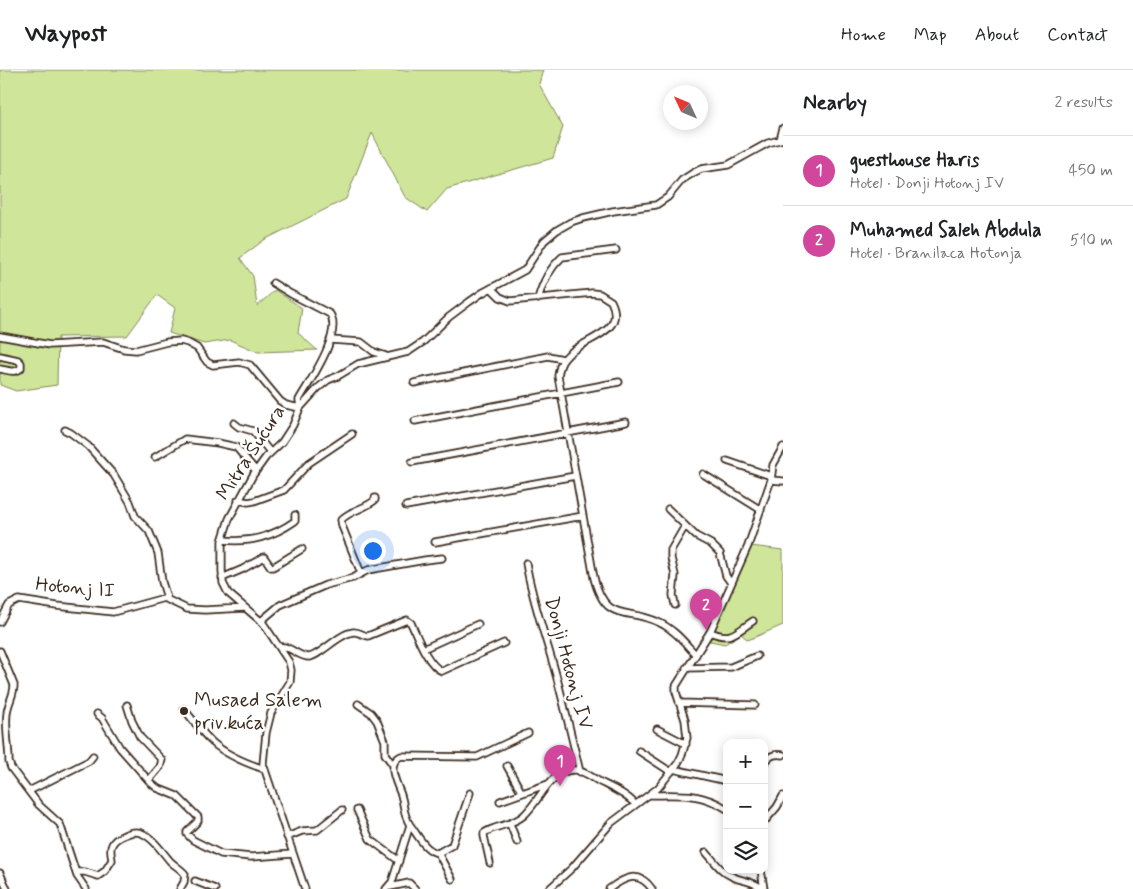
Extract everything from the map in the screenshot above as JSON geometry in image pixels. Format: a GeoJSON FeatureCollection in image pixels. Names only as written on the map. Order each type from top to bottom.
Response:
{"type":"FeatureCollection","features":[{"type":"Feature","properties":{"kind":"street"},"geometry":{"type":"LineString","coordinates":[[0,336],[50,345],[103,342],[124,349],[136,350],[166,342],[181,341],[197,348],[207,362],[213,365],[245,362],[250,365],[280,401],[300,408],[328,380],[358,364],[408,352],[416,347],[457,310],[491,288],[526,270],[550,234],[571,222],[613,211],[656,205],[668,197],[682,180],[700,169],[728,165],[768,143],[781,139],[783,128]]}},
{"type":"Feature","properties":{"kind":"street"},"geometry":{"type":"LineString","coordinates":[[538,299],[540,290],[551,270],[562,257],[616,250]]}},
{"type":"Feature","properties":{"kind":"street","name":"Mitra Šućura"},"geometry":{"type":"LineString","coordinates":[[222,578],[222,540],[229,519],[256,471],[270,452],[282,442],[293,425],[300,408],[299,400],[318,371],[330,340],[334,322],[330,314],[273,283]]}},
{"type":"Feature","properties":{"kind":"street"},"geometry":{"type":"LineString","coordinates":[[491,288],[500,297],[510,302],[600,294],[611,301],[616,315],[614,322],[601,334],[577,347],[563,359],[559,367],[558,376],[596,585],[606,604],[617,612],[648,618],[664,625],[671,629],[696,654]]}},
{"type":"Feature","properties":{"kind":"street"},"geometry":{"type":"LineString","coordinates":[[330,340],[360,342],[374,352],[387,356]]}},
{"type":"Feature","properties":{"kind":"street"},"geometry":{"type":"LineString","coordinates":[[0,356],[18,360],[21,363],[21,368],[13,372],[0,369]]}},
{"type":"Feature","properties":{"kind":"street"},"geometry":{"type":"LineString","coordinates":[[414,383],[548,356],[563,359]]}},
{"type":"Feature","properties":{"kind":"street"},"geometry":{"type":"LineString","coordinates":[[415,421],[619,382]]}},
{"type":"Feature","properties":{"kind":"street"},"geometry":{"type":"LineString","coordinates":[[412,462],[626,422]]}},
{"type":"Feature","properties":{"kind":"street"},"geometry":{"type":"LineString","coordinates":[[234,423],[239,427],[253,431],[270,452]]}},
{"type":"Feature","properties":{"kind":"street"},"geometry":{"type":"LineString","coordinates":[[65,430],[83,442],[112,472],[130,502],[135,516],[149,530],[158,553],[162,582],[167,598],[174,604],[187,609],[244,608]]}},
{"type":"Feature","properties":{"kind":"street"},"geometry":{"type":"LineString","coordinates":[[238,500],[254,501],[284,490],[309,462],[352,434]]}},
{"type":"Feature","properties":{"kind":"street"},"geometry":{"type":"LineString","coordinates":[[155,457],[185,439],[218,443],[236,447],[256,471]]}},
{"type":"Feature","properties":{"kind":"street"},"geometry":{"type":"LineString","coordinates":[[549,889],[576,863],[611,823],[650,795],[672,771],[682,755],[686,744],[684,720],[676,686],[710,632],[730,583],[748,546],[771,478],[773,464],[783,447]]}},
{"type":"Feature","properties":{"kind":"street"},"geometry":{"type":"LineString","coordinates":[[727,461],[783,481]]}},
{"type":"Feature","properties":{"kind":"street"},"geometry":{"type":"LineString","coordinates":[[703,474],[761,510]]}},
{"type":"Feature","properties":{"kind":"street"},"geometry":{"type":"LineString","coordinates":[[406,506],[575,476]]}},
{"type":"Feature","properties":{"kind":"street"},"geometry":{"type":"LineString","coordinates":[[361,573],[341,520],[345,516],[373,503],[375,498]]}},
{"type":"Feature","properties":{"kind":"street"},"geometry":{"type":"LineString","coordinates":[[668,509],[696,536],[711,544],[720,553],[724,571],[730,583]]}},
{"type":"Feature","properties":{"kind":"street"},"geometry":{"type":"LineString","coordinates":[[222,540],[246,541],[267,536],[295,521],[295,515]]}},
{"type":"Feature","properties":{"kind":"street"},"geometry":{"type":"LineString","coordinates":[[435,542],[583,516]]}},
{"type":"Feature","properties":{"kind":"street"},"geometry":{"type":"LineString","coordinates":[[676,605],[673,595],[675,575],[671,550],[685,526]]}},
{"type":"Feature","properties":{"kind":"street"},"geometry":{"type":"LineString","coordinates":[[302,549],[273,567],[264,557],[222,578],[228,593],[261,621],[289,662],[291,677],[271,713],[263,755],[264,769],[305,889]]}},
{"type":"Feature","properties":{"kind":"street"},"geometry":{"type":"LineString","coordinates":[[261,621],[280,605],[326,585],[386,566],[442,558]]}},
{"type":"Feature","properties":{"kind":"street","name":"Donji Hotonj IV"},"geometry":{"type":"LineString","coordinates":[[526,563],[532,594],[559,685],[580,772]]}},
{"type":"Feature","properties":{"kind":"street","name":"Hotonj II"},"geometry":{"type":"LineString","coordinates":[[0,622],[9,605],[19,600],[113,612],[167,598]]}},
{"type":"Feature","properties":{"kind":"street"},"geometry":{"type":"LineString","coordinates":[[279,647],[286,647],[304,656],[313,656],[332,642],[353,632],[368,636],[407,620],[411,623],[423,649],[437,669],[442,671],[504,643]]}},
{"type":"Feature","properties":{"kind":"street"},"geometry":{"type":"LineString","coordinates":[[710,632],[727,637],[753,621]]}},
{"type":"Feature","properties":{"kind":"street"},"geometry":{"type":"LineString","coordinates":[[423,649],[478,624]]}},
{"type":"Feature","properties":{"kind":"street"},"geometry":{"type":"LineString","coordinates":[[0,651],[14,685],[6,714],[9,762],[16,775],[43,809],[60,824],[76,872],[86,889]]}},
{"type":"Feature","properties":{"kind":"street"},"geometry":{"type":"LineString","coordinates":[[686,668],[731,667],[757,656]]}},
{"type":"Feature","properties":{"kind":"street"},"geometry":{"type":"LineString","coordinates":[[679,703],[755,705]]}},
{"type":"Feature","properties":{"kind":"street"},"geometry":{"type":"LineString","coordinates":[[358,704],[371,713],[378,721],[385,741],[385,754],[393,765]]}},
{"type":"Feature","properties":{"kind":"street"},"geometry":{"type":"LineString","coordinates":[[127,706],[140,737],[162,760],[160,766],[149,780]]}},
{"type":"Feature","properties":{"kind":"street"},"geometry":{"type":"LineString","coordinates":[[184,709],[208,738],[219,748],[248,764],[264,769]]}},
{"type":"Feature","properties":{"kind":"street"},"geometry":{"type":"LineString","coordinates":[[96,714],[102,718],[120,748],[149,780],[157,788],[177,796],[198,817],[198,821],[189,829],[187,834],[221,854],[269,857],[294,854]]}},
{"type":"Feature","properties":{"kind":"street"},"geometry":{"type":"LineString","coordinates":[[657,729],[686,744]]}},
{"type":"Feature","properties":{"kind":"street"},"geometry":{"type":"LineString","coordinates":[[470,794],[452,845],[438,853],[433,852],[410,825],[404,813],[403,799],[394,778],[393,765],[395,760],[401,756],[477,757],[528,733]]}},
{"type":"Feature","properties":{"kind":"street"},"geometry":{"type":"LineString","coordinates":[[639,751],[672,771],[723,780]]}},
{"type":"Feature","properties":{"kind":"street"},"geometry":{"type":"LineString","coordinates":[[768,759],[774,754],[783,755]]}},
{"type":"Feature","properties":{"kind":"street"},"geometry":{"type":"LineString","coordinates":[[29,791],[89,761],[93,756]]}},
{"type":"Feature","properties":{"kind":"street"},"geometry":{"type":"LineString","coordinates":[[507,766],[522,793]]}},
{"type":"Feature","properties":{"kind":"street"},"geometry":{"type":"LineString","coordinates":[[500,801],[548,784],[569,771],[580,772],[617,790],[635,804]]}},
{"type":"Feature","properties":{"kind":"street"},"geometry":{"type":"LineString","coordinates":[[490,863],[484,833],[522,818],[548,784]]}},
{"type":"Feature","properties":{"kind":"street"},"geometry":{"type":"LineString","coordinates":[[650,795],[694,795],[723,807]]}},
{"type":"Feature","properties":{"kind":"street"},"geometry":{"type":"LineString","coordinates":[[768,817],[783,796]]}},
{"type":"Feature","properties":{"kind":"street"},"geometry":{"type":"LineString","coordinates":[[287,837],[302,831],[317,830],[342,810]]}},
{"type":"Feature","properties":{"kind":"street"},"geometry":{"type":"LineString","coordinates":[[356,810],[370,839],[399,861]]}},
{"type":"Feature","properties":{"kind":"street"},"geometry":{"type":"LineString","coordinates":[[510,824],[517,842]]}},
{"type":"Feature","properties":{"kind":"street"},"geometry":{"type":"LineString","coordinates":[[388,888],[410,825]]}},
{"type":"Feature","properties":{"kind":"street"},"geometry":{"type":"LineString","coordinates":[[76,872],[100,875],[112,860],[110,851],[112,844],[119,838],[137,832],[149,838],[185,874],[184,882],[180,889]]}},
{"type":"Feature","properties":{"kind":"street"},"geometry":{"type":"LineString","coordinates":[[706,852],[726,873],[755,883],[763,889]]}},
{"type":"Feature","properties":{"kind":"street"},"geometry":{"type":"LineString","coordinates":[[438,853],[452,879]]}},
{"type":"Feature","properties":{"kind":"street"},"geometry":{"type":"LineString","coordinates":[[0,873],[7,889]]}},
{"type":"Feature","properties":{"kind":"street"},"geometry":{"type":"LineString","coordinates":[[761,874],[763,889]]}},
{"type":"Feature","properties":{"kind":"street"},"geometry":{"type":"LineString","coordinates":[[609,889],[627,878],[636,877],[644,879],[652,889]]}},
{"type":"Feature","properties":{"kind":"street"},"geometry":{"type":"LineString","coordinates":[[196,881],[215,889]]}},
{"type":"Feature","properties":{"kind":"street"},"geometry":{"type":"LineString","coordinates":[[388,888],[410,884],[415,889]]}},
{"type":"Feature","properties":{"kind":"green space"},"geometry":{"type":"Polygon","coordinates":[[[0,70],[543,70],[539,84],[563,127],[553,158],[447,189],[427,212],[405,197],[372,133],[346,199],[264,240],[240,258],[253,276],[257,306],[275,290],[302,308],[298,333],[317,350],[258,352],[230,340],[204,344],[169,333],[175,308],[157,295],[127,336],[58,337],[57,385],[16,391],[0,385],[0,70]]]}},
{"type":"Feature","properties":{"kind":"green space"},"geometry":{"type":"Polygon","coordinates":[[[751,546],[783,550],[783,625],[748,640],[741,634],[725,644],[710,641],[751,546]]]}},
{"type":"Feature","properties":{"kind":"place","name":"Muhamed Saleh Abdula"},"geometry":{"type":"Point","coordinates":[706,630]}},
{"type":"Feature","properties":{"kind":"place","name":"Musaed Salem priv.kuća"},"geometry":{"type":"Point","coordinates":[184,711]}},
{"type":"Feature","properties":{"kind":"place","name":"guesthouse Haris"},"geometry":{"type":"Point","coordinates":[560,786]}}]}
